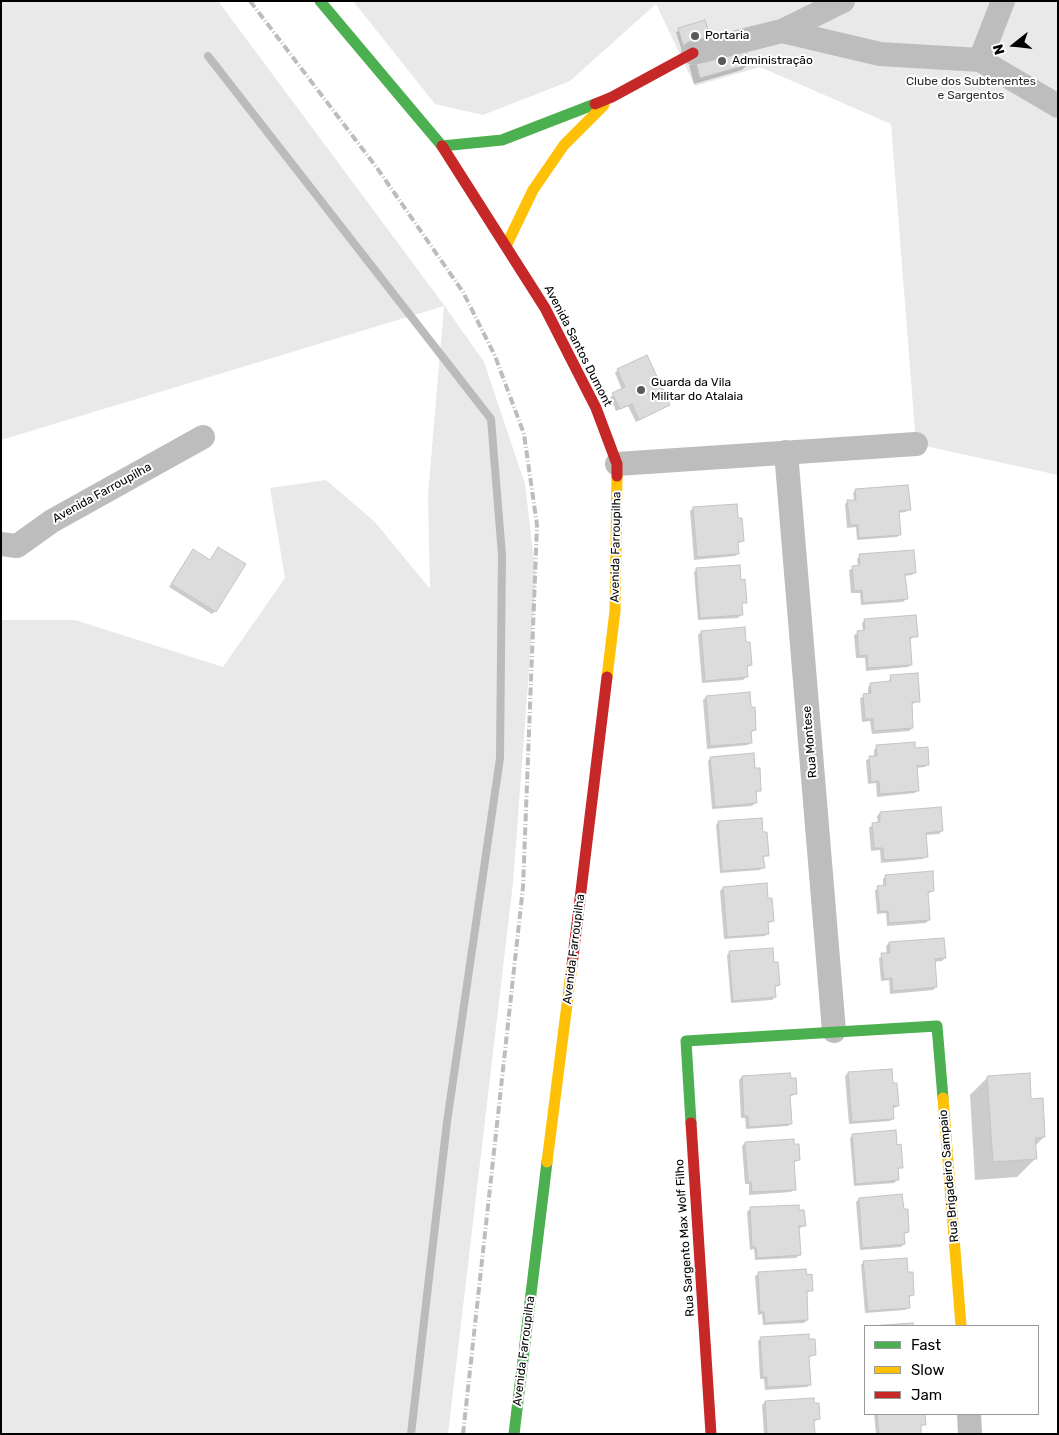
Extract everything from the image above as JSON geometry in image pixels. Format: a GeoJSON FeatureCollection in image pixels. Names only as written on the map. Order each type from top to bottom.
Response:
{"type":"FeatureCollection","features":[{"type":"Feature","properties":{"kind":"street","name":"Avenida Santos Dumont"},"geometry":{"type":"LineString","coordinates":[[320,1],[442,146],[546,308],[596,408],[617,464]]}},
{"type":"Feature","properties":{"kind":"street"},"geometry":{"type":"LineString","coordinates":[[442,146],[502,140],[612,97],[693,53],[782,31],[843,1]]}},
{"type":"Feature","properties":{"kind":"street"},"geometry":{"type":"LineString","coordinates":[[980,60],[1003,1]]}},
{"type":"Feature","properties":{"kind":"street"},"geometry":{"type":"LineString","coordinates":[[782,31],[880,54],[980,60],[1058,106]]}},
{"type":"Feature","properties":{"kind":"street"},"geometry":{"type":"LineString","coordinates":[[506,246],[533,190],[564,144],[612,97]]}},
{"type":"Feature","properties":{"kind":"street","name":"Avenida Farroupilha"},"geometry":{"type":"LineString","coordinates":[[1,544],[17,546],[52,521],[203,437]]}},
{"type":"Feature","properties":{"kind":"street"},"geometry":{"type":"LineString","coordinates":[[617,464],[916,444]]}},
{"type":"Feature","properties":{"kind":"street","name":"Rua Montese"},"geometry":{"type":"LineString","coordinates":[[786,452],[834,1031]]}},
{"type":"Feature","properties":{"kind":"street","name":"Avenida Farroupilha"},"geometry":{"type":"LineString","coordinates":[[514,1434],[615,611],[618,508],[617,464]]}},
{"type":"Feature","properties":{"kind":"street","name":"Rua Brigadeiro Sampaio"},"geometry":{"type":"LineString","coordinates":[[834,1031],[937,1026],[961,1325]]}},
{"type":"Feature","properties":{"kind":"street","name":"Rua Sargento Max Wolf Filho"},"geometry":{"type":"LineString","coordinates":[[711,1434],[686,1041],[834,1031]]}},
{"type":"Feature","properties":{"kind":"street"},"geometry":{"type":"LineString","coordinates":[[968,1415],[970,1434]]}},
{"type":"Feature","properties":{"kind":"green space"},"geometry":{"type":"Polygon","coordinates":[[[1,1],[218,1],[444,305],[484,362],[525,484],[536,577],[513,883],[448,1434],[1,1434],[1,620],[75,620],[223,667],[285,578],[270,488],[326,480],[375,522],[430,589],[428,495],[444,306],[1,440],[1,1]]]}},
{"type":"Feature","properties":{"kind":"green space","name":"Clube dos Subtenentes e Sargentos"},"geometry":{"type":"Polygon","coordinates":[[[353,1],[1058,1],[1058,475],[916,444],[891,124],[760,67],[695,86],[656,4],[570,81],[483,115],[435,104],[353,1]]]}},
{"type":"Feature","properties":{"kind":"building","name":"Portaria"},"geometry":{"type":"Polygon","coordinates":[[[705,20],[712,44],[685,52],[678,28],[705,20]]]}},
{"type":"Feature","properties":{"kind":"building","name":"Administração"},"geometry":{"type":"Polygon","coordinates":[[[744,43],[750,64],[700,78],[695,58],[744,43]]]}},
{"type":"Feature","properties":{"kind":"building","name":"Guarda da Vila Militar do Atalaia"},"geometry":{"type":"Polygon","coordinates":[[[647,355],[670,405],[639,420],[632,404],[620,409],[612,393],[625,387],[617,369],[647,355]]]}},
{"type":"Feature","properties":{"kind":"building"},"geometry":{"type":"Polygon","coordinates":[[[908,485],[911,510],[899,511],[901,535],[859,538],[858,525],[850,525],[847,500],[856,500],[855,489],[908,485]]]}},
{"type":"Feature","properties":{"kind":"building"},"geometry":{"type":"Polygon","coordinates":[[[737,504],[738,518],[742,518],[744,541],[738,542],[739,554],[697,557],[693,507],[737,504]]]}},
{"type":"Feature","properties":{"kind":"building"},"geometry":{"type":"Polygon","coordinates":[[[218,547],[246,564],[216,612],[171,584],[193,549],[210,560],[218,547]]]}},
{"type":"Feature","properties":{"kind":"building"},"geometry":{"type":"Polygon","coordinates":[[[914,550],[916,573],[905,574],[908,599],[863,603],[862,590],[854,591],[852,566],[860,565],[859,554],[914,550]]]}},
{"type":"Feature","properties":{"kind":"building"},"geometry":{"type":"Polygon","coordinates":[[[740,565],[741,580],[745,579],[747,603],[742,603],[743,615],[700,618],[696,568],[740,565]]]}},
{"type":"Feature","properties":{"kind":"building"},"geometry":{"type":"Polygon","coordinates":[[[916,615],[918,637],[910,637],[912,665],[868,668],[867,655],[859,656],[857,631],[865,630],[864,619],[916,615]]]}},
{"type":"Feature","properties":{"kind":"building"},"geometry":{"type":"Polygon","coordinates":[[[745,627],[746,642],[750,642],[752,665],[747,666],[748,677],[705,681],[701,631],[745,627]]]}},
{"type":"Feature","properties":{"kind":"building"},"geometry":{"type":"Polygon","coordinates":[[[918,673],[920,702],[912,702],[913,728],[874,731],[873,719],[865,719],[863,694],[871,693],[870,683],[891,681],[890,675],[918,673]]]}},
{"type":"Feature","properties":{"kind":"building"},"geometry":{"type":"Polygon","coordinates":[[[750,692],[751,707],[755,707],[756,730],[751,731],[752,743],[710,746],[706,696],[750,692]]]}},
{"type":"Feature","properties":{"kind":"building"},"geometry":{"type":"Polygon","coordinates":[[[915,742],[915,748],[928,747],[929,765],[917,766],[919,791],[880,794],[879,781],[871,782],[869,756],[877,756],[876,745],[915,742]]]}},
{"type":"Feature","properties":{"kind":"building"},"geometry":{"type":"Polygon","coordinates":[[[754,753],[755,768],[760,768],[761,791],[756,791],[757,803],[715,807],[710,757],[754,753]]]}},
{"type":"Feature","properties":{"kind":"building"},"geometry":{"type":"Polygon","coordinates":[[[941,807],[943,831],[926,833],[928,857],[884,860],[883,848],[874,848],[872,823],[880,822],[880,812],[941,807]]]}},
{"type":"Feature","properties":{"kind":"building"},"geometry":{"type":"Polygon","coordinates":[[[762,818],[763,832],[767,832],[769,856],[763,856],[765,868],[722,871],[718,821],[762,818]]]}},
{"type":"Feature","properties":{"kind":"building"},"geometry":{"type":"Polygon","coordinates":[[[933,871],[934,891],[928,892],[930,920],[889,923],[888,911],[880,911],[877,886],[886,885],[885,875],[933,871]]]}},
{"type":"Feature","properties":{"kind":"building"},"geometry":{"type":"Polygon","coordinates":[[[767,883],[768,898],[772,898],[774,921],[768,922],[769,934],[727,937],[723,887],[767,883]]]}},
{"type":"Feature","properties":{"kind":"building"},"geometry":{"type":"Polygon","coordinates":[[[944,938],[946,958],[935,959],[937,987],[893,991],[892,978],[884,979],[881,953],[890,953],[889,942],[944,938]]]}},
{"type":"Feature","properties":{"kind":"building"},"geometry":{"type":"Polygon","coordinates":[[[773,948],[774,962],[778,962],[780,985],[775,986],[776,997],[733,1001],[729,951],[773,948]]]}},
{"type":"Feature","properties":{"kind":"building"},"geometry":{"type":"Polygon","coordinates":[[[892,1069],[893,1083],[897,1083],[899,1106],[893,1106],[894,1119],[852,1122],[848,1072],[892,1069]]]}},
{"type":"Feature","properties":{"kind":"building"},"geometry":{"type":"Polygon","coordinates":[[[790,1073],[791,1078],[796,1078],[797,1094],[790,1095],[792,1124],[749,1127],[748,1116],[744,1116],[742,1076],[790,1073]]]}},
{"type":"Feature","properties":{"kind":"building"},"geometry":{"type":"Polygon","coordinates":[[[1030,1073],[1031,1099],[1043,1098],[1045,1137],[1035,1138],[1037,1159],[993,1162],[987,1076],[1030,1073]]]}},
{"type":"Feature","properties":{"kind":"building"},"geometry":{"type":"Polygon","coordinates":[[[896,1130],[897,1145],[901,1144],[903,1168],[898,1168],[899,1180],[856,1184],[852,1134],[896,1130]]]}},
{"type":"Feature","properties":{"kind":"building"},"geometry":{"type":"Polygon","coordinates":[[[794,1139],[794,1144],[799,1144],[800,1160],[794,1161],[796,1190],[752,1192],[751,1182],[748,1182],[745,1142],[794,1139]]]}},
{"type":"Feature","properties":{"kind":"building"},"geometry":{"type":"Polygon","coordinates":[[[902,1194],[904,1209],[908,1209],[909,1232],[904,1233],[905,1244],[862,1248],[859,1198],[902,1194]]]}},
{"type":"Feature","properties":{"kind":"building"},"geometry":{"type":"Polygon","coordinates":[[[799,1205],[799,1210],[804,1210],[806,1226],[799,1226],[801,1255],[757,1258],[756,1247],[752,1247],[750,1207],[799,1205]]]}},
{"type":"Feature","properties":{"kind":"building"},"geometry":{"type":"Polygon","coordinates":[[[907,1258],[908,1272],[913,1272],[914,1295],[909,1296],[910,1308],[868,1311],[863,1261],[907,1258]]]}},
{"type":"Feature","properties":{"kind":"building"},"geometry":{"type":"Polygon","coordinates":[[[806,1269],[807,1275],[812,1274],[813,1291],[807,1291],[808,1320],[765,1323],[764,1312],[760,1312],[758,1272],[806,1269]]]}},
{"type":"Feature","properties":{"kind":"building"},"geometry":{"type":"Polygon","coordinates":[[[913,1323],[913,1325],[884,1325],[913,1323]]]}},
{"type":"Feature","properties":{"kind":"building"},"geometry":{"type":"Polygon","coordinates":[[[809,1334],[809,1339],[815,1339],[816,1355],[809,1356],[811,1385],[767,1387],[767,1377],[763,1377],[760,1337],[809,1334]]]}},
{"type":"Feature","properties":{"kind":"building"},"geometry":{"type":"Polygon","coordinates":[[[814,1398],[814,1403],[819,1403],[820,1419],[814,1420],[815,1434],[767,1434],[765,1401],[814,1398]]]}},
{"type":"Feature","properties":{"kind":"building"},"geometry":{"type":"Polygon","coordinates":[[[877,1415],[925,1415],[926,1425],[921,1425],[921,1434],[879,1434],[877,1415]]]}},
{"type":"Feature","properties":{"kind":"waterway"},"geometry":{"type":"LineString","coordinates":[[208,56],[491,419],[502,555],[500,758],[447,1122],[411,1434]]}},
{"type":"Feature","properties":{"kind":"railway"},"geometry":{"type":"LineString","coordinates":[[250,1],[377,168],[463,292],[495,356],[524,434],[537,525],[523,887],[463,1434]]}},
{"type":"Feature","properties":{"kind":"traffic: fast"},"geometry":{"type":"LineString","coordinates":[[320,1],[442,146],[502,140],[595,104]]}},
{"type":"Feature","properties":{"kind":"traffic: fast"},"geometry":{"type":"LineString","coordinates":[[691,1123],[686,1041],[937,1026],[943,1098]]}},
{"type":"Feature","properties":{"kind":"traffic: fast"},"geometry":{"type":"LineString","coordinates":[[514,1434],[547,1162]]}},
{"type":"Feature","properties":{"kind":"traffic: slow"},"geometry":{"type":"LineString","coordinates":[[506,246],[533,190],[564,145],[604,105]]}},
{"type":"Feature","properties":{"kind":"traffic: slow"},"geometry":{"type":"LineString","coordinates":[[607,677],[615,611],[617,476]]}},
{"type":"Feature","properties":{"kind":"traffic: slow"},"geometry":{"type":"LineString","coordinates":[[547,1162],[572,965]]}},
{"type":"Feature","properties":{"kind":"traffic: slow"},"geometry":{"type":"LineString","coordinates":[[943,1098],[961,1325]]}},
{"type":"Feature","properties":{"kind":"traffic: jam"},"geometry":{"type":"LineString","coordinates":[[595,104],[612,97],[693,53]]}},
{"type":"Feature","properties":{"kind":"traffic: jam"},"geometry":{"type":"LineString","coordinates":[[442,146],[545,308],[596,408],[617,464],[617,476]]}},
{"type":"Feature","properties":{"kind":"traffic: jam"},"geometry":{"type":"LineString","coordinates":[[572,965],[607,677]]}},
{"type":"Feature","properties":{"kind":"traffic: jam"},"geometry":{"type":"LineString","coordinates":[[691,1123],[711,1434]]}},
{"type":"Feature","properties":{"kind":"place","name":"Portaria"},"geometry":{"type":"Point","coordinates":[695,36]}},
{"type":"Feature","properties":{"kind":"place","name":"Administração"},"geometry":{"type":"Point","coordinates":[722,61]}},
{"type":"Feature","properties":{"kind":"place","name":"Guarda da Vila Militar do Atalaia"},"geometry":{"type":"Point","coordinates":[641,390]}}]}
